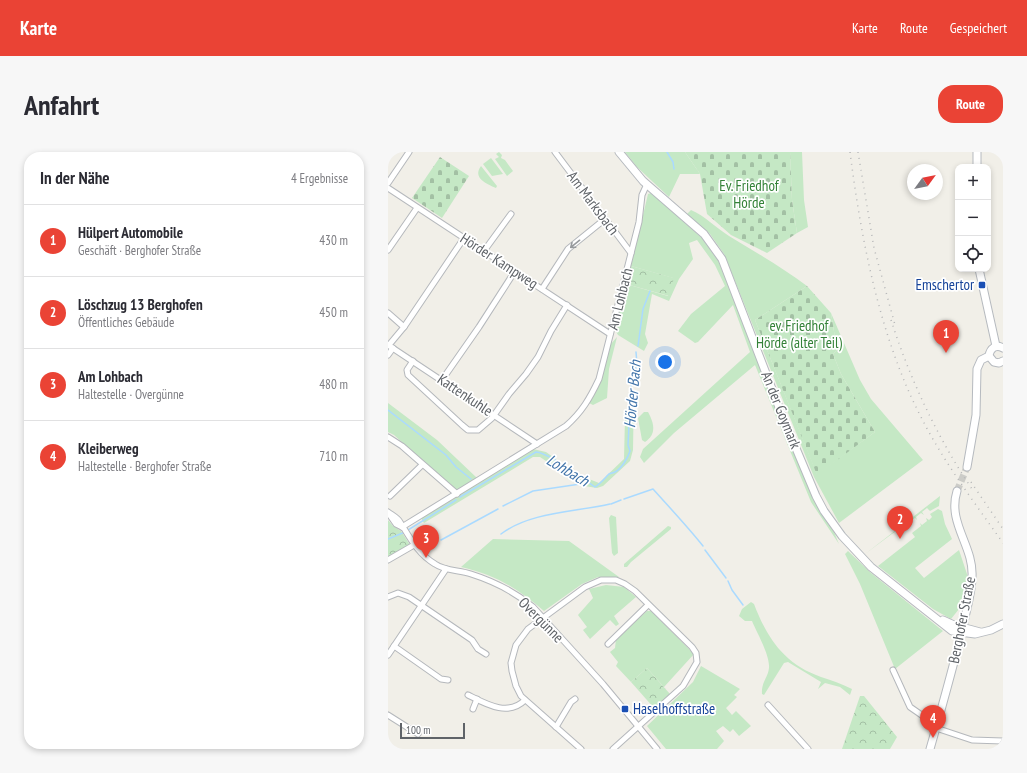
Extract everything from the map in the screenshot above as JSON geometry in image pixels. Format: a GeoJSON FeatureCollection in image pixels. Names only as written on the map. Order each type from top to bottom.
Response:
{"type":"FeatureCollection","features":[{"type":"Feature","properties":{"kind":"main road","name":"An der Goymark"},"geometry":{"type":"LineString","coordinates":[[620,152],[647,184],[701,231],[722,259],[782,415],[816,496],[831,521],[866,563],[952,631],[962,630],[982,632],[1003,624]]}},
{"type":"Feature","properties":{"kind":"main road"},"geometry":{"type":"LineString","coordinates":[[977,152],[977,164]]}},
{"type":"Feature","properties":{"kind":"main road"},"geometry":{"type":"LineString","coordinates":[[967,467],[976,415],[977,369],[981,360],[989,356],[992,348],[1000,347],[980,272]]}},
{"type":"Feature","properties":{"kind":"main road"},"geometry":{"type":"LineString","coordinates":[[989,356],[994,362],[1002,362]]}},
{"type":"Feature","properties":{"kind":"main road","name":"Berghofer Straße"},"geometry":{"type":"LineString","coordinates":[[930,749],[962,630],[972,574],[969,553],[955,518],[954,504],[957,492]]}},
{"type":"Feature","properties":{"kind":"main road","name":"An der Goymark"},"geometry":{"type":"LineString","coordinates":[[934,616],[962,630]]}},
{"type":"Feature","properties":{"kind":"main road"},"geometry":{"type":"LineString","coordinates":[[952,631],[958,646]]}},
{"type":"Feature","properties":{"kind":"street"},"geometry":{"type":"LineString","coordinates":[[388,183],[409,152]]}},
{"type":"Feature","properties":{"kind":"street","name":"Am Marksbach"},"geometry":{"type":"LineString","coordinates":[[555,152],[631,253]]}},
{"type":"Feature","properties":{"kind":"street","name":"Am Lohbach"},"geometry":{"type":"LineString","coordinates":[[404,530],[456,494],[566,426],[580,414],[590,399],[599,379],[639,222],[642,195],[647,184]]}},
{"type":"Feature","properties":{"kind":"street","name":"Hörder Kampweg"},"geometry":{"type":"LineString","coordinates":[[388,188],[610,334]]}},
{"type":"Feature","properties":{"kind":"street"},"geometry":{"type":"LineString","coordinates":[[388,250],[417,208]]}},
{"type":"Feature","properties":{"kind":"street"},"geometry":{"type":"LineString","coordinates":[[484,251],[511,214]]}},
{"type":"Feature","properties":{"kind":"street"},"geometry":{"type":"LineString","coordinates":[[542,289],[568,249],[605,219]]}},
{"type":"Feature","properties":{"kind":"street"},"geometry":{"type":"LineString","coordinates":[[388,355],[390,346],[464,238]]}},
{"type":"Feature","properties":{"kind":"street"},"geometry":{"type":"LineString","coordinates":[[442,380],[479,327],[515,271]]}},
{"type":"Feature","properties":{"kind":"street"},"geometry":{"type":"LineString","coordinates":[[413,361],[407,370],[408,375],[468,430],[478,430],[488,423],[538,357],[567,305]]}},
{"type":"Feature","properties":{"kind":"street"},"geometry":{"type":"LineString","coordinates":[[388,313],[404,327]]}},
{"type":"Feature","properties":{"kind":"street","name":"Kattenkuhle"},"geometry":{"type":"LineString","coordinates":[[390,346],[537,444]]}},
{"type":"Feature","properties":{"kind":"street"},"geometry":{"type":"LineString","coordinates":[[388,437],[402,446],[456,494]]}},
{"type":"Feature","properties":{"kind":"street"},"geometry":{"type":"LineString","coordinates":[[390,496],[422,464]]}},
{"type":"Feature","properties":{"kind":"street","name":"Overgünne"},"geometry":{"type":"LineString","coordinates":[[388,513],[399,520],[414,545],[426,558],[435,564],[446,569],[471,574],[496,584],[522,598],[543,618],[639,726],[657,749]]}},
{"type":"Feature","properties":{"kind":"street"},"geometry":{"type":"LineString","coordinates":[[388,560],[414,545]]}},
{"type":"Feature","properties":{"kind":"street"},"geometry":{"type":"LineString","coordinates":[[388,655],[446,569]]}},
{"type":"Feature","properties":{"kind":"street"},"geometry":{"type":"LineString","coordinates":[[581,749],[525,700],[513,679],[512,659],[516,645],[521,637],[573,594],[584,587],[601,580],[616,580],[625,584],[692,647],[696,653],[697,662],[690,677],[677,693],[613,749]]}},
{"type":"Feature","properties":{"kind":"street"},"geometry":{"type":"LineString","coordinates":[[388,597],[395,594],[402,594],[423,605],[472,640],[478,650],[486,654]]}},
{"type":"Feature","properties":{"kind":"street"},"geometry":{"type":"LineString","coordinates":[[608,644],[648,605]]}},
{"type":"Feature","properties":{"kind":"street"},"geometry":{"type":"LineString","coordinates":[[394,646],[441,679],[448,680]]}},
{"type":"Feature","properties":{"kind":"street"},"geometry":{"type":"LineString","coordinates":[[893,670],[910,707],[936,727],[972,740],[1003,741]]}},
{"type":"Feature","properties":{"kind":"street"},"geometry":{"type":"LineString","coordinates":[[468,695],[492,706],[509,708],[518,706],[525,700]]}},
{"type":"Feature","properties":{"kind":"street"},"geometry":{"type":"LineString","coordinates":[[473,709],[477,699]]}},
{"type":"Feature","properties":{"kind":"street"},"geometry":{"type":"LineString","coordinates":[[556,727],[571,702],[575,699]]}},
{"type":"Feature","properties":{"kind":"street"},"geometry":{"type":"LineString","coordinates":[[768,705],[808,749]]}},
{"type":"Feature","properties":{"kind":"street"},"geometry":{"type":"LineString","coordinates":[[388,715],[418,734]]}},
{"type":"Feature","properties":{"kind":"green space"},"geometry":{"type":"Polygon","coordinates":[[[499,152],[502,155],[501,158],[505,160],[513,171],[507,176],[495,159],[499,157],[496,154],[499,152]]]}},
{"type":"Feature","properties":{"kind":"green space"},"geometry":{"type":"Polygon","coordinates":[[[625,152],[685,152],[700,174],[680,174],[669,197],[637,167],[625,152]]]}},
{"type":"Feature","properties":{"kind":"green space","name":"Ev. Friedhof Hörde"},"geometry":{"type":"Polygon","coordinates":[[[685,152],[790,152],[792,200],[797,233],[767,253],[731,235],[707,214],[700,174],[685,152]]]}},
{"type":"Feature","properties":{"kind":"green space"},"geometry":{"type":"Polygon","coordinates":[[[790,152],[802,152],[804,200],[808,227],[797,233],[792,200],[790,152]]]}},
{"type":"Feature","properties":{"kind":"green space"},"geometry":{"type":"Polygon","coordinates":[[[440,157],[469,176],[442,218],[412,198],[440,157]]]}},
{"type":"Feature","properties":{"kind":"green space"},"geometry":{"type":"Polygon","coordinates":[[[491,158],[503,174],[492,176],[483,164],[491,158]]]}},
{"type":"Feature","properties":{"kind":"green space"},"geometry":{"type":"Polygon","coordinates":[[[481,166],[497,186],[496,188],[479,177],[478,174],[481,166]]]}},
{"type":"Feature","properties":{"kind":"green space"},"geometry":{"type":"Polygon","coordinates":[[[651,193],[702,238],[718,260],[813,498],[834,532],[839,544],[811,502],[755,365],[674,433],[644,463],[640,457],[643,449],[750,352],[733,305],[698,342],[695,343],[678,331],[691,314],[725,286],[715,265],[697,240],[689,243],[693,259],[679,279],[669,301],[652,294],[645,334],[648,343],[644,351],[618,335],[615,330],[626,284],[668,296],[673,278],[631,266],[648,194],[651,193]]]}},
{"type":"Feature","properties":{"kind":"green space"},"geometry":{"type":"Polygon","coordinates":[[[691,210],[701,215],[729,236],[807,286],[755,320],[817,474],[875,432],[841,374],[833,354],[837,350],[831,313],[860,380],[871,399],[923,460],[839,523],[814,477],[724,254],[710,234],[687,214],[691,210]]]}},
{"type":"Feature","properties":{"kind":"green space"},"geometry":{"type":"Polygon","coordinates":[[[631,266],[674,278],[669,296],[626,284],[631,266]]]}},
{"type":"Feature","properties":{"kind":"green space","name":"ev. Friedhof Hörde (alter Teil)"},"geometry":{"type":"Polygon","coordinates":[[[807,286],[831,313],[837,350],[833,354],[841,374],[875,432],[817,475],[755,320],[807,286]]]}},
{"type":"Feature","properties":{"kind":"green space"},"geometry":{"type":"Polygon","coordinates":[[[617,337],[609,369],[607,398],[593,405],[589,403],[602,376],[610,345],[617,337]]]}},
{"type":"Feature","properties":{"kind":"green space"},"geometry":{"type":"Polygon","coordinates":[[[629,391],[634,391],[633,450],[630,461],[603,486],[597,488],[578,485],[579,479],[584,477],[599,483],[624,459],[625,417],[628,411],[629,391]]]}},
{"type":"Feature","properties":{"kind":"green space"},"geometry":{"type":"Polygon","coordinates":[[[388,403],[437,440],[477,478],[456,491],[394,435],[388,432],[388,403]]]}},
{"type":"Feature","properties":{"kind":"green space"},"geometry":{"type":"Polygon","coordinates":[[[644,412],[648,412],[653,424],[653,432],[649,439],[645,442],[642,440],[638,418],[644,412]]]}},
{"type":"Feature","properties":{"kind":"green space"},"geometry":{"type":"Polygon","coordinates":[[[533,449],[546,452],[556,459],[552,465],[540,457],[533,457],[424,523],[421,518],[533,449]]]}},
{"type":"Feature","properties":{"kind":"green space"},"geometry":{"type":"Polygon","coordinates":[[[940,496],[939,506],[930,511],[927,508],[922,512],[924,515],[921,513],[916,517],[917,520],[915,518],[910,521],[912,525],[904,525],[865,554],[940,496]]]}},
{"type":"Feature","properties":{"kind":"green space"},"geometry":{"type":"Polygon","coordinates":[[[938,509],[942,511],[945,524],[952,539],[915,568],[924,578],[959,550],[968,577],[959,609],[951,619],[933,609],[878,566],[915,537],[912,533],[921,526],[920,523],[922,525],[927,521],[926,518],[929,520],[932,517],[930,514],[938,509]]]}},
{"type":"Feature","properties":{"kind":"green space"},"geometry":{"type":"Polygon","coordinates":[[[611,515],[616,517],[618,553],[614,556],[612,553],[609,518],[611,515]]]}},
{"type":"Feature","properties":{"kind":"green space"},"geometry":{"type":"Polygon","coordinates":[[[388,520],[393,526],[401,531],[410,545],[388,558],[388,520]]]}},
{"type":"Feature","properties":{"kind":"green space"},"geometry":{"type":"Polygon","coordinates":[[[668,526],[671,527],[671,529],[627,567],[624,567],[624,564],[668,526]]]}},
{"type":"Feature","properties":{"kind":"green space"},"geometry":{"type":"Polygon","coordinates":[[[493,539],[569,541],[619,577],[598,577],[582,584],[544,611],[506,583],[474,570],[461,567],[493,539]]]}},
{"type":"Feature","properties":{"kind":"green space"},"geometry":{"type":"Polygon","coordinates":[[[848,551],[871,573],[943,631],[895,669],[860,584],[845,554],[848,551]]]}},
{"type":"Feature","properties":{"kind":"green space"},"geometry":{"type":"Polygon","coordinates":[[[606,585],[624,587],[636,597],[614,616],[619,624],[616,626],[610,620],[590,639],[583,630],[587,627],[578,615],[593,598],[589,589],[606,585]]]}},
{"type":"Feature","properties":{"kind":"green space"},"geometry":{"type":"Polygon","coordinates":[[[751,602],[754,604],[771,639],[787,657],[808,672],[852,689],[850,695],[840,687],[825,683],[818,689],[821,682],[788,662],[784,663],[764,695],[762,694],[769,663],[763,644],[752,621],[745,621],[739,616],[742,609],[751,602]]]}},
{"type":"Feature","properties":{"kind":"green space"},"geometry":{"type":"Polygon","coordinates":[[[647,611],[651,611],[694,654],[664,687],[647,668],[631,682],[616,666],[618,662],[610,652],[615,648],[616,639],[647,611]]]}},
{"type":"Feature","properties":{"kind":"green space"},"geometry":{"type":"Polygon","coordinates":[[[701,666],[740,689],[734,695],[737,697],[726,708],[732,715],[736,711],[751,726],[739,736],[733,729],[730,732],[723,726],[716,731],[724,741],[717,749],[666,749],[647,726],[693,682],[701,666]]]}},
{"type":"Feature","properties":{"kind":"green space"},"geometry":{"type":"Polygon","coordinates":[[[647,668],[670,694],[654,708],[631,682],[647,668]]]}},
{"type":"Feature","properties":{"kind":"green space"},"geometry":{"type":"Polygon","coordinates":[[[860,696],[864,696],[897,737],[890,749],[842,749],[860,696]]]}},
{"type":"Feature","properties":{"kind":"waterway","name":"Hörder Bach"},"geometry":{"type":"LineString","coordinates":[[667,152],[673,162],[674,169]]}},
{"type":"Feature","properties":{"kind":"waterway","name":"Hörder Bach"},"geometry":{"type":"LineString","coordinates":[[638,346],[643,309],[650,291]]}},
{"type":"Feature","properties":{"kind":"waterway","name":"Lohbach"},"geometry":{"type":"LineString","coordinates":[[460,497],[536,452],[557,461],[595,487],[609,474],[617,471],[628,457],[630,451],[628,445],[631,386],[637,364],[636,352]]}},
{"type":"Feature","properties":{"kind":"waterway"},"geometry":{"type":"LineString","coordinates":[[388,410],[446,455],[456,467],[471,479]]}},
{"type":"Feature","properties":{"kind":"waterway"},"geometry":{"type":"LineString","coordinates":[[503,506],[533,491],[587,483]]}},
{"type":"Feature","properties":{"kind":"waterway","name":"Hörder Bach"},"geometry":{"type":"LineString","coordinates":[[624,499],[653,489],[703,546]]}},
{"type":"Feature","properties":{"kind":"waterway","name":"Lohbach"},"geometry":{"type":"LineString","coordinates":[[408,530],[456,500]]}},
{"type":"Feature","properties":{"kind":"waterway"},"geometry":{"type":"LineString","coordinates":[[611,504],[621,500]]}},
{"type":"Feature","properties":{"kind":"waterway"},"geometry":{"type":"LineString","coordinates":[[501,534],[525,521],[539,517],[610,504]]}},
{"type":"Feature","properties":{"kind":"waterway"},"geometry":{"type":"LineString","coordinates":[[441,540],[498,509]]}},
{"type":"Feature","properties":{"kind":"waterway","name":"Lohbach"},"geometry":{"type":"LineString","coordinates":[[388,539],[405,532]]}},
{"type":"Feature","properties":{"kind":"waterway","name":"Hörder Bach"},"geometry":{"type":"LineString","coordinates":[[705,550],[726,578]]}},
{"type":"Feature","properties":{"kind":"waterway","name":"Hörder Bach"},"geometry":{"type":"LineString","coordinates":[[728,581],[732,590],[743,605]]}},
{"type":"Feature","properties":{"kind":"tunnel"},"geometry":{"type":"LineString","coordinates":[[957,491],[967,467]]}},
{"type":"Feature","properties":{"kind":"railway"},"geometry":{"type":"LineString","coordinates":[[850,152],[866,253],[883,321],[894,354],[921,417],[939,449],[959,481],[1003,543]]}},
{"type":"Feature","properties":{"kind":"railway"},"geometry":{"type":"LineString","coordinates":[[858,152],[874,248],[895,325]]}},
{"type":"Feature","properties":{"kind":"railway"},"geometry":{"type":"LineString","coordinates":[[891,320],[898,342],[916,386],[936,428],[947,449],[972,489]]}},
{"type":"Feature","properties":{"kind":"railway"},"geometry":{"type":"LineString","coordinates":[[971,482],[1003,529]]}},
{"type":"Feature","properties":{"kind":"place","name":"Emschertor"},"geometry":{"type":"Point","coordinates":[982,285]}},
{"type":"Feature","properties":{"kind":"place","name":"Hülpert Automobile"},"geometry":{"type":"Point","coordinates":[946,353]}},
{"type":"Feature","properties":{"kind":"place","name":"Löschzug 13 Berghofen"},"geometry":{"type":"Point","coordinates":[900,539]}},
{"type":"Feature","properties":{"kind":"place","name":"Am Lohbach"},"geometry":{"type":"Point","coordinates":[426,558]}},
{"type":"Feature","properties":{"kind":"place","name":"Haselhoffstraße"},"geometry":{"type":"Point","coordinates":[625,709]}},
{"type":"Feature","properties":{"kind":"place","name":"Kleiberweg"},"geometry":{"type":"Point","coordinates":[933,738]}}]}
